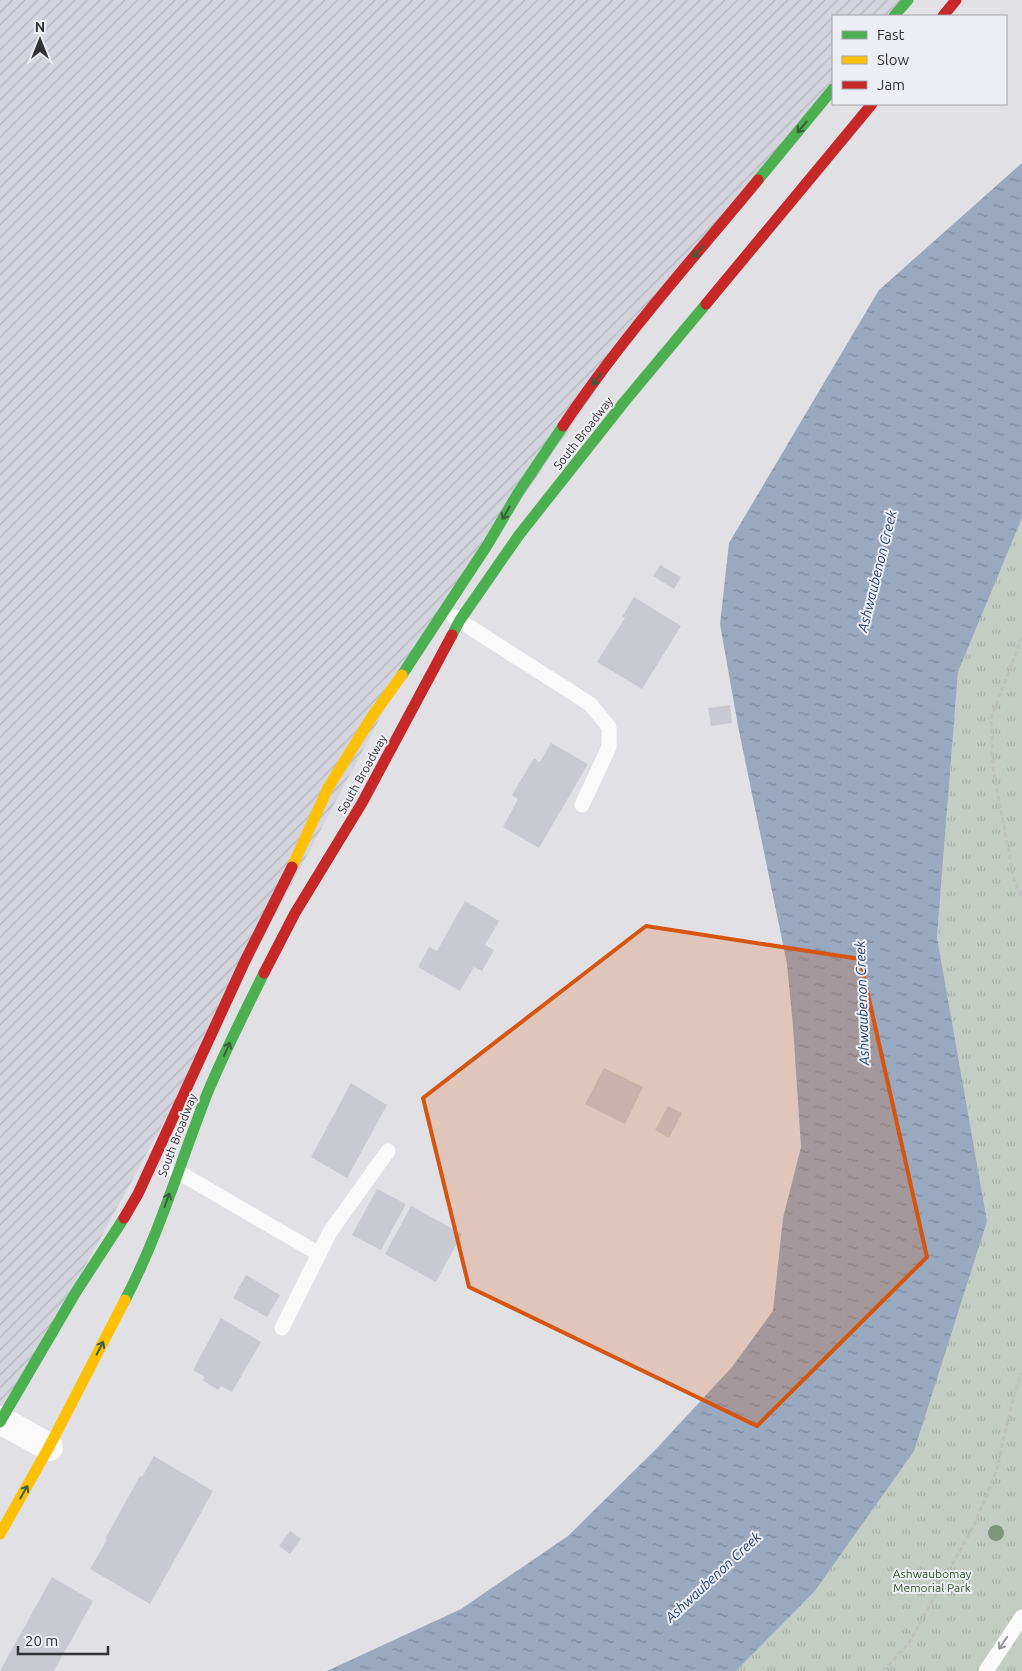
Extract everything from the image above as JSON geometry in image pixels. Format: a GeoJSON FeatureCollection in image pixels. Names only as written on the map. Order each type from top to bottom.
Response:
{"type":"FeatureCollection","features":[{"type":"Feature","properties":{"kind":"street"},"geometry":{"type":"LineString","coordinates":[[895,15],[908,0]]}},
{"type":"Feature","properties":{"kind":"street"},"geometry":{"type":"LineString","coordinates":[[944,15],[956,0]]}},
{"type":"Feature","properties":{"kind":"street","name":"South Broadway"},"geometry":{"type":"LineString","coordinates":[[0,1420],[76,1292],[115,1234],[138,1194],[328,788],[373,715],[406,671],[488,544],[518,493],[577,405],[651,309],[832,91]]}},
{"type":"Feature","properties":{"kind":"street","name":"South Broadway"},"geometry":{"type":"LineString","coordinates":[[0,1534],[49,1447],[136,1279],[208,1092],[236,1028],[295,914],[362,803],[460,620],[519,535],[625,401],[871,105]]}},
{"type":"Feature","properties":{"kind":"street"},"geometry":{"type":"LineString","coordinates":[[0,1420],[49,1447]]}},
{"type":"Feature","properties":{"kind":"lane"},"geometry":{"type":"LineString","coordinates":[[444,611],[590,704],[609,727],[609,747],[582,805]]}},
{"type":"Feature","properties":{"kind":"lane"},"geometry":{"type":"LineString","coordinates":[[282,1328],[330,1232],[388,1150]]}},
{"type":"Feature","properties":{"kind":"lane"},"geometry":{"type":"LineString","coordinates":[[155,1158],[319,1254]]}},
{"type":"Feature","properties":{"kind":"lane"},"geometry":{"type":"LineString","coordinates":[[986,1671],[1022,1617]]}},
{"type":"Feature","properties":{"kind":"path"},"geometry":{"type":"LineString","coordinates":[[1022,637],[992,718],[993,768],[1014,880],[1022,897]]}},
{"type":"Feature","properties":{"kind":"path"},"geometry":{"type":"LineString","coordinates":[[883,1671],[909,1643],[974,1525],[996,1472],[1013,1399],[1022,1372]]}},
{"type":"Feature","properties":{"kind":"highlighted area"},"geometry":{"type":"Polygon","coordinates":[[[646,926],[860,959],[927,1257],[757,1426],[469,1287],[423,1098],[646,926]]]}},
{"type":"Feature","properties":{"kind":"shaded area"},"geometry":{"type":"Polygon","coordinates":[[[0,0],[908,0],[895,15],[832,15],[832,90],[651,309],[405,671],[207,1043],[0,1422],[0,0]]]}},
{"type":"Feature","properties":{"kind":"green space","name":"Ashwaubomay Memorial Park"},"geometry":{"type":"Polygon","coordinates":[[[1022,518],[1022,1671],[736,1671],[814,1592],[987,1221],[937,937],[958,672],[1022,518]]]}},
{"type":"Feature","properties":{"kind":"water","name":"Ashwaubenon Creek"},"geometry":{"type":"Polygon","coordinates":[[[1022,163],[1022,518],[958,672],[937,937],[987,1221],[914,1451],[814,1592],[736,1671],[327,1671],[461,1609],[568,1536],[657,1448],[732,1367],[773,1311],[783,1218],[801,1147],[787,964],[738,726],[720,624],[729,543],[879,290],[1022,163]]]}},
{"type":"Feature","properties":{"kind":"building"},"geometry":{"type":"Polygon","coordinates":[[[660,565],[681,577],[674,589],[653,576],[660,565]]]}},
{"type":"Feature","properties":{"kind":"building"},"geometry":{"type":"Polygon","coordinates":[[[634,597],[681,626],[642,689],[597,662],[625,618],[622,617],[634,597]]]}},
{"type":"Feature","properties":{"kind":"building"},"geometry":{"type":"Polygon","coordinates":[[[730,705],[732,723],[711,726],[708,708],[730,705]]]}},
{"type":"Feature","properties":{"kind":"building"},"geometry":{"type":"Polygon","coordinates":[[[551,743],[588,764],[539,848],[503,827],[518,799],[512,795],[534,758],[540,762],[551,743]]]}},
{"type":"Feature","properties":{"kind":"building"},"geometry":{"type":"Polygon","coordinates":[[[465,901],[499,921],[485,945],[494,950],[482,971],[474,967],[460,991],[418,967],[429,947],[437,951],[465,901]]]}},
{"type":"Feature","properties":{"kind":"building"},"geometry":{"type":"Polygon","coordinates":[[[604,1068],[643,1087],[625,1124],[585,1104],[604,1068]]]}},
{"type":"Feature","properties":{"kind":"building"},"geometry":{"type":"Polygon","coordinates":[[[351,1083],[387,1105],[347,1178],[311,1157],[351,1083]]]}},
{"type":"Feature","properties":{"kind":"building"},"geometry":{"type":"Polygon","coordinates":[[[668,1106],[682,1113],[669,1138],[655,1130],[668,1106]]]}},
{"type":"Feature","properties":{"kind":"building"},"geometry":{"type":"Polygon","coordinates":[[[377,1189],[406,1204],[381,1250],[352,1235],[377,1189]]]}},
{"type":"Feature","properties":{"kind":"building"},"geometry":{"type":"Polygon","coordinates":[[[411,1206],[462,1234],[436,1282],[385,1254],[411,1206]]]}},
{"type":"Feature","properties":{"kind":"building"},"geometry":{"type":"Polygon","coordinates":[[[246,1275],[280,1295],[267,1317],[233,1298],[246,1275]]]}},
{"type":"Feature","properties":{"kind":"building"},"geometry":{"type":"Polygon","coordinates":[[[221,1318],[261,1342],[232,1392],[221,1386],[218,1390],[202,1380],[205,1377],[193,1370],[221,1318]]]}},
{"type":"Feature","properties":{"kind":"building"},"geometry":{"type":"Polygon","coordinates":[[[154,1456],[213,1491],[150,1604],[90,1569],[140,1476],[142,1477],[154,1456]]]}},
{"type":"Feature","properties":{"kind":"building"},"geometry":{"type":"Polygon","coordinates":[[[290,1531],[301,1539],[290,1554],[279,1546],[290,1531]]]}},
{"type":"Feature","properties":{"kind":"building"},"geometry":{"type":"Polygon","coordinates":[[[52,1577],[93,1601],[54,1671],[0,1671],[52,1577]]]}},
{"type":"Feature","properties":{"kind":"traffic: fast"},"geometry":{"type":"LineString","coordinates":[[895,15],[908,0]]}},
{"type":"Feature","properties":{"kind":"traffic: fast"},"geometry":{"type":"LineString","coordinates":[[758,180],[832,90]]}},
{"type":"Feature","properties":{"kind":"traffic: fast"},"geometry":{"type":"LineString","coordinates":[[452,635],[460,620],[519,535],[625,401],[706,304]]}},
{"type":"Feature","properties":{"kind":"traffic: fast"},"geometry":{"type":"LineString","coordinates":[[402,675],[563,426]]}},
{"type":"Feature","properties":{"kind":"traffic: fast"},"geometry":{"type":"LineString","coordinates":[[125,1300],[159,1224],[207,1094],[234,1033],[264,973]]}},
{"type":"Feature","properties":{"kind":"traffic: fast"},"geometry":{"type":"LineString","coordinates":[[0,1422],[76,1292],[124,1218]]}},
{"type":"Feature","properties":{"kind":"traffic: slow"},"geometry":{"type":"LineString","coordinates":[[292,867],[328,788],[373,715],[402,675]]}},
{"type":"Feature","properties":{"kind":"traffic: slow"},"geometry":{"type":"LineString","coordinates":[[0,1534],[49,1447],[125,1300]]}},
{"type":"Feature","properties":{"kind":"traffic: jam"},"geometry":{"type":"LineString","coordinates":[[944,15],[956,0]]}},
{"type":"Feature","properties":{"kind":"traffic: jam"},"geometry":{"type":"LineString","coordinates":[[706,304],[871,105]]}},
{"type":"Feature","properties":{"kind":"traffic: jam"},"geometry":{"type":"LineString","coordinates":[[563,426],[633,331],[758,180]]}},
{"type":"Feature","properties":{"kind":"traffic: jam"},"geometry":{"type":"LineString","coordinates":[[264,973],[295,913],[362,803],[452,635]]}},
{"type":"Feature","properties":{"kind":"traffic: jam"},"geometry":{"type":"LineString","coordinates":[[124,1218],[138,1194],[245,961],[292,867]]}}]}
